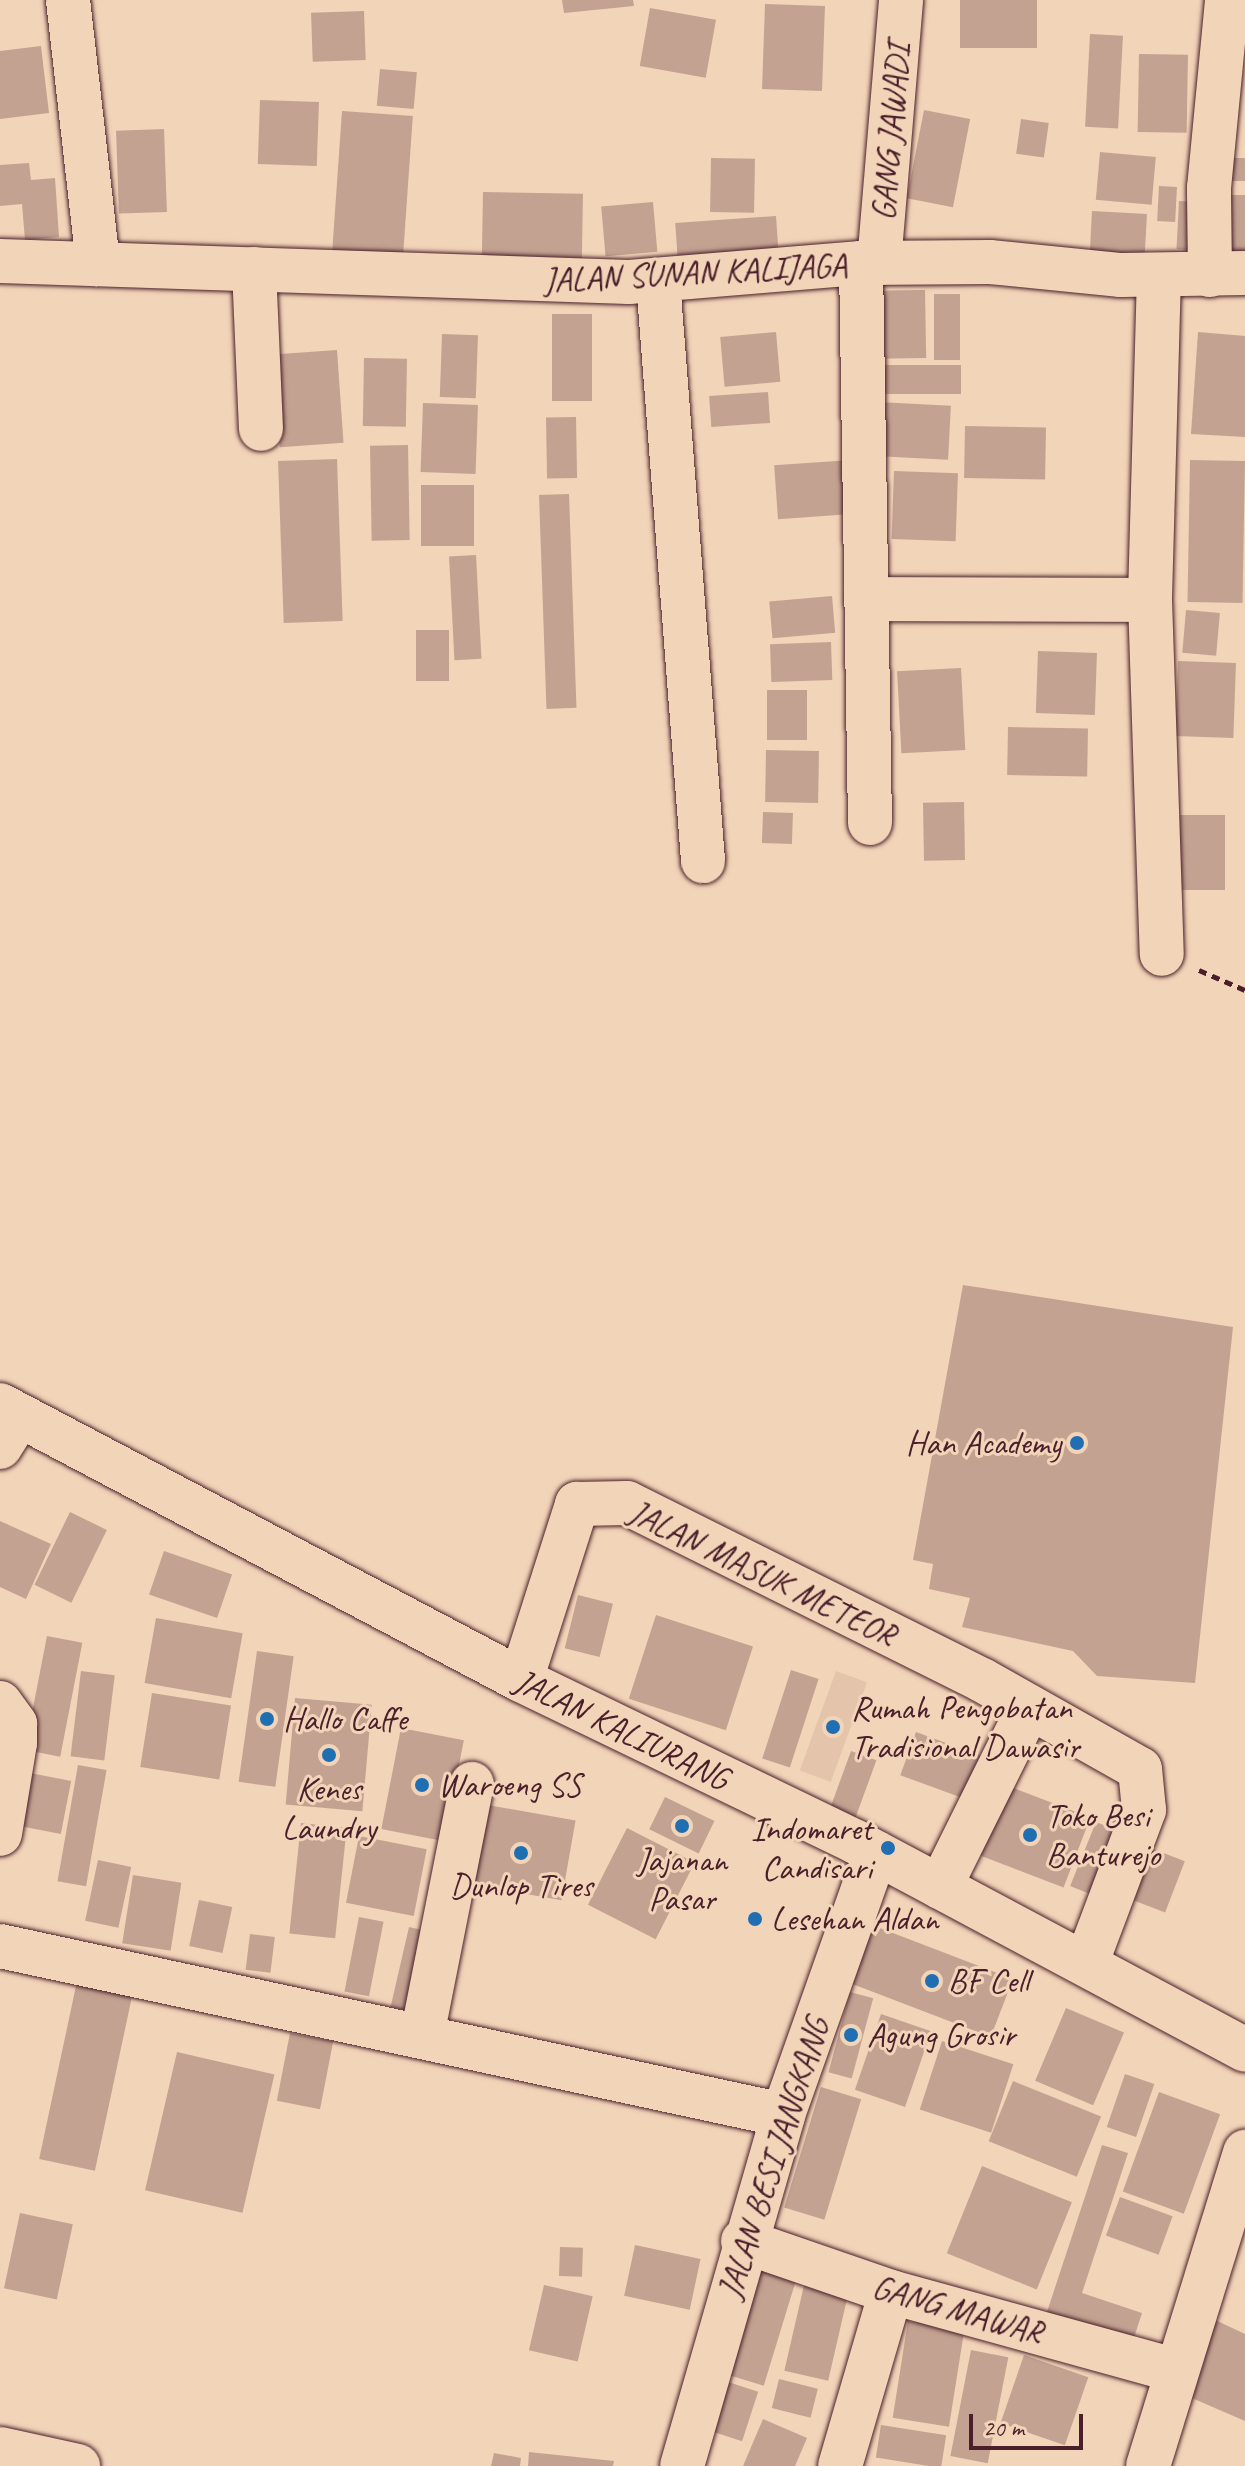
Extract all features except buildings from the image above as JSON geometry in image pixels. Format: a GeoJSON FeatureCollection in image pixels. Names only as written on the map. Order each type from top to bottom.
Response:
{"type":"FeatureCollection","features":[{"type":"Feature","properties":{"kind":"street"},"geometry":{"type":"LineString","coordinates":[[68,0],[98,264]]}},
{"type":"Feature","properties":{"kind":"street","name":"GANG JAWADI"},"geometry":{"type":"LineString","coordinates":[[870,823],[866,599],[870,263],[901,0]]}},
{"type":"Feature","properties":{"kind":"street"},"geometry":{"type":"LineString","coordinates":[[1227,0],[1209,188],[1227,274]]}},
{"type":"Feature","properties":{"kind":"street","name":"JALAN SUNAN KALIJAGA"},"geometry":{"type":"LineString","coordinates":[[0,261],[671,280],[870,263],[990,262],[1159,275],[1227,274]]}},
{"type":"Feature","properties":{"kind":"street"},"geometry":{"type":"LineString","coordinates":[[254,269],[261,429]]}},
{"type":"Feature","properties":{"kind":"street"},"geometry":{"type":"LineString","coordinates":[[1159,275],[1150,600],[1162,954]]}},
{"type":"Feature","properties":{"kind":"street"},"geometry":{"type":"LineString","coordinates":[[671,280],[697,506]]}},
{"type":"Feature","properties":{"kind":"street"},"geometry":{"type":"LineString","coordinates":[[671,280],[703,861]]}},
{"type":"Feature","properties":{"kind":"street"},"geometry":{"type":"LineString","coordinates":[[866,599],[1150,600]]}},
{"type":"Feature","properties":{"kind":"street","name":"JALAN KALIURANG"},"geometry":{"type":"LineString","coordinates":[[6,1423],[876,1853],[1087,1962],[1245,2050]]}},
{"type":"Feature","properties":{"kind":"street","name":"JALAN MASUK METEOR"},"geometry":{"type":"LineString","coordinates":[[521,1680],[577,1504],[607,1500],[627,1503],[982,1680],[1029,1708]]}},
{"type":"Feature","properties":{"kind":"street"},"geometry":{"type":"LineString","coordinates":[[0,1703],[15,1724],[15,1743],[0,1834]]}},
{"type":"Feature","properties":{"kind":"street"},"geometry":{"type":"LineString","coordinates":[[940,1887],[1029,1708],[1140,1769],[1144,1780],[1144,1810],[1087,1962]]}},
{"type":"Feature","properties":{"kind":"street"},"geometry":{"type":"LineString","coordinates":[[422,2036],[472,1784]]}},
{"type":"Feature","properties":{"kind":"street","name":"JALAN BESI JANGKANG"},"geometry":{"type":"LineString","coordinates":[[682,2466],[743,2241],[783,2115],[876,1853]]}},
{"type":"Feature","properties":{"kind":"street"},"geometry":{"type":"LineString","coordinates":[[0,1946],[783,2115]]}},
{"type":"Feature","properties":{"kind":"street"},"geometry":{"type":"LineString","coordinates":[[1148,2466],[1174,2370],[1245,2152]]}},
{"type":"Feature","properties":{"kind":"street","name":"GANG MAWAR"},"geometry":{"type":"LineString","coordinates":[[743,2241],[891,2292],[1174,2370]]}},
{"type":"Feature","properties":{"kind":"street"},"geometry":{"type":"LineString","coordinates":[[840,2466],[891,2292]]}},
{"type":"Feature","properties":{"kind":"street"},"geometry":{"type":"LineString","coordinates":[[0,2449],[78,2466]]}},
{"type":"Feature","properties":{"kind":"path"},"geometry":{"type":"LineString","coordinates":[[1162,954],[1245,990]]}},
{"type":"Feature","properties":{"kind":"shaded area","name":"Rumah Pengobatan Tradisional Dawasir"},"geometry":{"type":"Polygon","coordinates":[[[836,1671],[867,1682],[831,1782],[800,1771],[836,1671]]]}},
{"type":"Feature","properties":{"kind":"place","name":"Han Academy"},"geometry":{"type":"Point","coordinates":[1077,1443]}},
{"type":"Feature","properties":{"kind":"place","name":"Hallo Caffe"},"geometry":{"type":"Point","coordinates":[267,1719]}},
{"type":"Feature","properties":{"kind":"place","name":"Rumah Pengobatan Tradisional Dawasir"},"geometry":{"type":"Point","coordinates":[833,1727]}},
{"type":"Feature","properties":{"kind":"place","name":"Kenes Laundry"},"geometry":{"type":"Point","coordinates":[329,1755]}},
{"type":"Feature","properties":{"kind":"place","name":"Waroeng SS"},"geometry":{"type":"Point","coordinates":[422,1785]}},
{"type":"Feature","properties":{"kind":"place","name":"Jajanan Pasar"},"geometry":{"type":"Point","coordinates":[682,1826]}},
{"type":"Feature","properties":{"kind":"place","name":"Toko Besi Banturejo"},"geometry":{"type":"Point","coordinates":[1030,1835]}},
{"type":"Feature","properties":{"kind":"place","name":"Indomaret Candisari"},"geometry":{"type":"Point","coordinates":[888,1848]}},
{"type":"Feature","properties":{"kind":"place","name":"Dunlop Tires"},"geometry":{"type":"Point","coordinates":[521,1853]}},
{"type":"Feature","properties":{"kind":"place","name":"Lesehan Aldan"},"geometry":{"type":"Point","coordinates":[755,1919]}},
{"type":"Feature","properties":{"kind":"place","name":"BF Cell"},"geometry":{"type":"Point","coordinates":[932,1981]}},
{"type":"Feature","properties":{"kind":"place","name":"Agung Grosir"},"geometry":{"type":"Point","coordinates":[851,2035]}}]}
